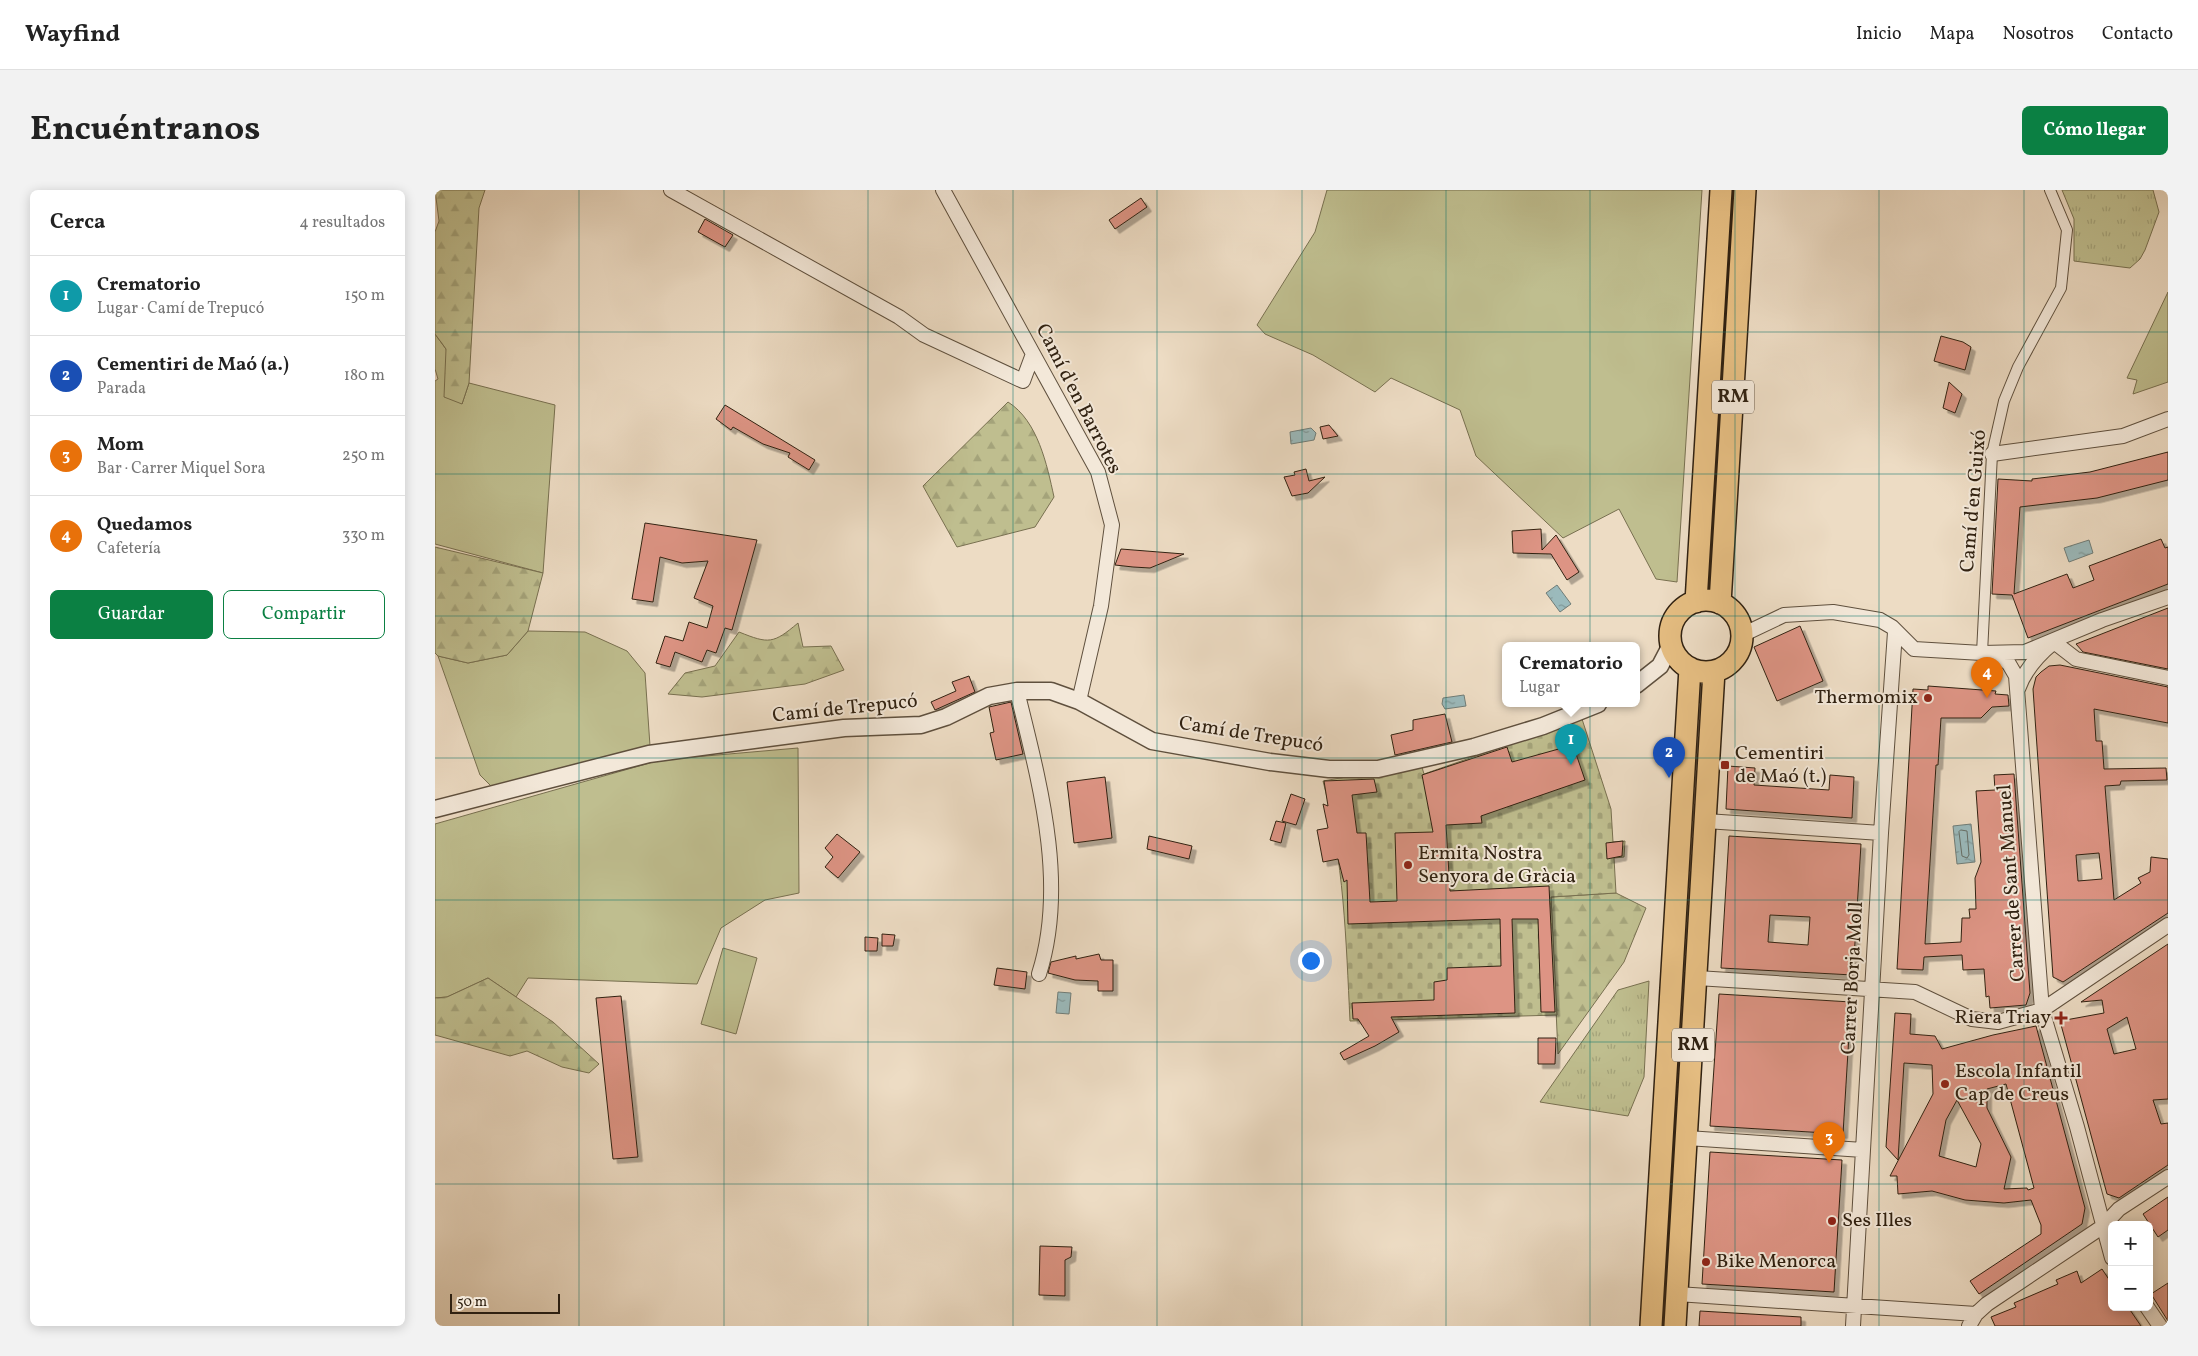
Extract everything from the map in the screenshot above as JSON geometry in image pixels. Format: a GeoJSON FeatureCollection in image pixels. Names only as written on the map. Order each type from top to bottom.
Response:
{"type":"FeatureCollection","features":[{"type":"Feature","properties":{"kind":"main road","name":"RM"},"geometry":{"type":"LineString","coordinates":[[1696,602],[1721,190]]}},
{"type":"Feature","properties":{"kind":"main road","name":"RM"},"geometry":{"type":"LineString","coordinates":[[1720,603],[1745,190]]}},
{"type":"Feature","properties":{"kind":"main road"},"geometry":{"type":"LineString","coordinates":[[1708,600],[1720,603],[1735,616],[1742,635],[1741,645],[1731,662],[1714,671],[1706,672],[1690,668],[1675,654],[1671,645],[1671,629],[1678,614],[1696,602],[1708,600]]}},
{"type":"Feature","properties":{"kind":"main road","name":"RM"},"geometry":{"type":"LineString","coordinates":[[1651,1326],[1690,668]]}},
{"type":"Feature","properties":{"kind":"main road","name":"RM"},"geometry":{"type":"LineString","coordinates":[[1675,1326],[1714,671]]}},
{"type":"Feature","properties":{"kind":"street"},"geometry":{"type":"LineString","coordinates":[[671,190],[899,317],[924,335],[1023,382],[1033,354]]}},
{"type":"Feature","properties":{"kind":"street","name":"Camí d'en Barrotes"},"geometry":{"type":"LineString","coordinates":[[943,190],[1098,472],[1112,525],[1101,606],[1079,701]]}},
{"type":"Feature","properties":{"kind":"street","name":"Camí d'en Guixó"},"geometry":{"type":"LineString","coordinates":[[1982,653],[1992,454],[2004,401],[2018,367],[2061,288],[2067,230],[2050,190]]}},
{"type":"Feature","properties":{"kind":"street"},"geometry":{"type":"LineString","coordinates":[[2063,261],[2074,257]]}},
{"type":"Feature","properties":{"kind":"street"},"geometry":{"type":"LineString","coordinates":[[1992,454],[2123,436],[2168,419]]}},
{"type":"Feature","properties":{"kind":"street"},"geometry":{"type":"LineString","coordinates":[[1742,635],[1784,615],[1833,612],[1880,620],[1892,627],[1914,649],[1982,653],[2025,652],[2054,642],[2102,620],[2168,597]]}},
{"type":"Feature","properties":{"kind":"street","name":"Carrer Borja Moll"},"geometry":{"type":"LineString","coordinates":[[1853,1326],[1881,833],[1895,632]]}},
{"type":"Feature","properties":{"kind":"street"},"geometry":{"type":"LineString","coordinates":[[2054,642],[2076,659],[2168,678]]}},
{"type":"Feature","properties":{"kind":"street"},"geometry":{"type":"LineString","coordinates":[[2017,692],[2022,676],[2031,664],[2054,642]]}},
{"type":"Feature","properties":{"kind":"street"},"geometry":{"type":"LineString","coordinates":[[1640,682],[1660,666],[1671,645]]}},
{"type":"Feature","properties":{"kind":"street","name":"Carrer de Sant Manuel"},"geometry":{"type":"LineString","coordinates":[[1996,653],[2009,664],[2016,676],[2041,1010],[2077,1127],[2108,1246]]}},
{"type":"Feature","properties":{"kind":"street"},"geometry":{"type":"LineString","coordinates":[[1017,691],[1045,820],[1051,889],[1047,950],[1039,974]]}},
{"type":"Feature","properties":{"kind":"street","name":"Camí de Trepucó"},"geometry":{"type":"LineString","coordinates":[[435,809],[649,754],[844,728],[921,725],[946,717],[989,696],[1017,691],[1051,691],[1079,701],[1152,741],[1271,762],[1329,769],[1378,769],[1474,747],[1543,726],[1590,707]]}},
{"type":"Feature","properties":{"kind":"street"},"geometry":{"type":"LineString","coordinates":[[1706,821],[1881,833]]}},
{"type":"Feature","properties":{"kind":"street"},"geometry":{"type":"LineString","coordinates":[[1697,978],[1915,992],[1972,1019],[1998,1022],[2041,1010],[2168,925]]}},
{"type":"Feature","properties":{"kind":"street"},"geometry":{"type":"LineString","coordinates":[[1687,1138],[1863,1150]]}},
{"type":"Feature","properties":{"kind":"street"},"geometry":{"type":"LineString","coordinates":[[1677,1294],[1855,1306],[1973,1320],[2002,1293],[2102,1227],[2119,1209],[2168,1177]]}},
{"type":"Feature","properties":{"kind":"street"},"geometry":{"type":"LineString","coordinates":[[2150,1311],[2160,1326]]}},
{"type":"Feature","properties":{"kind":"green space"},"geometry":{"type":"Polygon","coordinates":[[[435,190],[485,190],[479,208],[469,383],[462,404],[444,397],[446,349],[435,334],[435,232],[439,221],[435,190]]]}},
{"type":"Feature","properties":{"kind":"green space"},"geometry":{"type":"Polygon","coordinates":[[[1327,190],[1702,190],[1677,582],[1656,579],[1619,509],[1563,538],[1476,456],[1460,410],[1391,378],[1375,392],[1313,355],[1265,334],[1257,325],[1315,232],[1327,190]]]}},
{"type":"Feature","properties":{"kind":"green space"},"geometry":{"type":"Polygon","coordinates":[[[2062,190],[2153,190],[2159,212],[2140,259],[2130,268],[2074,261],[2074,219],[2062,190]]]}},
{"type":"Feature","properties":{"kind":"green space"},"geometry":{"type":"Polygon","coordinates":[[[2168,292],[2168,382],[2133,394],[2137,380],[2127,378],[2168,292]]]}},
{"type":"Feature","properties":{"kind":"green space"},"geometry":{"type":"Polygon","coordinates":[[[435,334],[446,349],[462,404],[469,383],[555,405],[543,573],[435,544],[435,381],[438,379],[435,369],[435,334]]]}},
{"type":"Feature","properties":{"kind":"green space"},"geometry":{"type":"Polygon","coordinates":[[[1008,402],[1027,420],[1034,432],[1048,471],[1054,497],[1035,527],[957,547],[923,486],[1008,402]]]}},
{"type":"Feature","properties":{"kind":"green space"},"geometry":{"type":"Polygon","coordinates":[[[435,547],[543,573],[528,631],[507,655],[468,663],[438,656],[435,653],[435,547]]]}},
{"type":"Feature","properties":{"kind":"green space"},"geometry":{"type":"Polygon","coordinates":[[[798,623],[803,647],[831,646],[844,670],[805,684],[702,697],[668,694],[685,673],[715,666],[739,632],[757,639],[770,640],[782,635],[798,623]]]}},
{"type":"Feature","properties":{"kind":"green space"},"geometry":{"type":"Polygon","coordinates":[[[528,631],[585,632],[627,651],[645,673],[650,746],[494,789],[480,775],[438,656],[468,663],[507,655],[528,631]]]}},
{"type":"Feature","properties":{"kind":"green space"},"geometry":{"type":"Polygon","coordinates":[[[1582,719],[1611,809],[1613,842],[1625,841],[1624,857],[1614,858],[1616,893],[1551,897],[1557,1015],[1350,1021],[1340,870],[1336,841],[1323,781],[1421,764],[1424,774],[1582,719]]]}},
{"type":"Feature","properties":{"kind":"green space"},"geometry":{"type":"Polygon","coordinates":[[[798,748],[799,893],[765,900],[721,928],[697,984],[528,978],[516,997],[488,978],[447,997],[435,998],[435,824],[660,760],[798,748]]]}},
{"type":"Feature","properties":{"kind":"green space"},"geometry":{"type":"Polygon","coordinates":[[[1616,893],[1646,908],[1624,962],[1558,1054],[1551,897],[1616,893]]]}},
{"type":"Feature","properties":{"kind":"green space"},"geometry":{"type":"Polygon","coordinates":[[[723,948],[757,958],[736,1034],[701,1024],[723,948]]]}},
{"type":"Feature","properties":{"kind":"green space"},"geometry":{"type":"Polygon","coordinates":[[[488,978],[553,1022],[599,1064],[589,1073],[562,1067],[527,1051],[510,1056],[435,1035],[435,998],[447,997],[488,978]]]}},
{"type":"Feature","properties":{"kind":"green space"},"geometry":{"type":"Polygon","coordinates":[[[1649,981],[1644,1077],[1628,1116],[1540,1102],[1618,990],[1649,981]]]}},
{"type":"Feature","properties":{"kind":"water"},"geometry":{"type":"Polygon","coordinates":[[[1311,428],[1316,433],[1314,440],[1291,444],[1290,432],[1311,428]]]}},
{"type":"Feature","properties":{"kind":"water"},"geometry":{"type":"Polygon","coordinates":[[[2089,540],[2093,553],[2069,562],[2064,548],[2089,540]]]}},
{"type":"Feature","properties":{"kind":"water"},"geometry":{"type":"Polygon","coordinates":[[[1557,585],[1571,604],[1560,612],[1546,593],[1557,585]]]}},
{"type":"Feature","properties":{"kind":"water"},"geometry":{"type":"Polygon","coordinates":[[[1464,695],[1466,706],[1445,709],[1442,704],[1443,698],[1464,695]]]}},
{"type":"Feature","properties":{"kind":"water"},"geometry":{"type":"Polygon","coordinates":[[[1971,824],[1975,862],[1957,864],[1953,826],[1971,824]]]}},
{"type":"Feature","properties":{"kind":"water"},"geometry":{"type":"Polygon","coordinates":[[[1058,992],[1071,993],[1069,1014],[1056,1013],[1058,992]]]}},
{"type":"Feature","properties":{"kind":"building"},"geometry":{"type":"Polygon","coordinates":[[[1141,198],[1147,207],[1115,229],[1109,220],[1141,198]]]}},
{"type":"Feature","properties":{"kind":"building"},"geometry":{"type":"Polygon","coordinates":[[[705,219],[733,235],[725,247],[698,232],[705,219]]]}},
{"type":"Feature","properties":{"kind":"building"},"geometry":{"type":"Polygon","coordinates":[[[1941,336],[1963,342],[1971,347],[1965,370],[1934,361],[1941,336]]]}},
{"type":"Feature","properties":{"kind":"building"},"geometry":{"type":"Polygon","coordinates":[[[1949,382],[1962,394],[1955,413],[1943,408],[1949,382]]]}},
{"type":"Feature","properties":{"kind":"building"},"geometry":{"type":"Polygon","coordinates":[[[725,405],[815,460],[809,470],[788,457],[790,453],[763,444],[733,427],[731,430],[716,419],[725,405]]]}},
{"type":"Feature","properties":{"kind":"building"},"geometry":{"type":"Polygon","coordinates":[[[1329,425],[1338,436],[1323,439],[1320,427],[1329,425]]]}},
{"type":"Feature","properties":{"kind":"building"},"geometry":{"type":"Polygon","coordinates":[[[2168,452],[2168,480],[2097,498],[2020,507],[2014,594],[2067,574],[2073,588],[2094,580],[2089,566],[2161,539],[2165,548],[2168,547],[2168,584],[2028,638],[2012,595],[1992,594],[1998,479],[2032,481],[2032,479],[2090,472],[2168,452]]]}},
{"type":"Feature","properties":{"kind":"building"},"geometry":{"type":"Polygon","coordinates":[[[1306,469],[1309,481],[1325,477],[1308,493],[1292,496],[1284,477],[1295,475],[1294,472],[1306,469]]]}},
{"type":"Feature","properties":{"kind":"building"},"geometry":{"type":"Polygon","coordinates":[[[645,523],[757,540],[732,630],[725,628],[716,653],[707,650],[702,662],[675,652],[670,667],[656,663],[665,636],[683,641],[689,622],[707,628],[713,606],[694,598],[708,561],[682,563],[660,557],[653,602],[632,599],[645,523]]]}},
{"type":"Feature","properties":{"kind":"building"},"geometry":{"type":"Polygon","coordinates":[[[1541,529],[1542,550],[1556,535],[1579,572],[1567,580],[1551,554],[1513,553],[1512,531],[1541,529]]]}},
{"type":"Feature","properties":{"kind":"building"},"geometry":{"type":"Polygon","coordinates":[[[1121,549],[1184,554],[1150,568],[1115,565],[1121,549]]]}},
{"type":"Feature","properties":{"kind":"building"},"geometry":{"type":"Polygon","coordinates":[[[2168,608],[2168,669],[2083,652],[2076,644],[2168,608]]]}},
{"type":"Feature","properties":{"kind":"building"},"geometry":{"type":"Polygon","coordinates":[[[1800,626],[1823,681],[1777,701],[1754,647],[1800,626]]]}},
{"type":"Feature","properties":{"kind":"building"},"geometry":{"type":"Polygon","coordinates":[[[2060,665],[2168,687],[2168,723],[2094,709],[2096,741],[2102,741],[2104,769],[2166,768],[2167,780],[2121,781],[2120,785],[2105,786],[2114,900],[2141,883],[2138,878],[2150,872],[2151,857],[2168,859],[2168,913],[2063,982],[2053,977],[2033,689],[2036,677],[2049,666],[2060,665]],[[2099,853],[2076,855],[2078,881],[2102,879],[2099,853]]]}},
{"type":"Feature","properties":{"kind":"building"},"geometry":{"type":"Polygon","coordinates":[[[969,676],[975,692],[935,710],[931,702],[956,691],[952,682],[969,676]]]}},
{"type":"Feature","properties":{"kind":"building"},"geometry":{"type":"Polygon","coordinates":[[[1928,686],[1996,691],[1995,694],[2008,695],[2009,706],[1992,707],[1981,718],[1941,718],[1938,765],[1936,765],[1925,944],[1961,942],[1962,918],[1970,918],[1969,909],[1976,909],[1975,878],[1981,862],[1976,791],[1995,790],[1994,775],[2014,774],[2030,993],[2026,1005],[1990,1008],[1989,996],[1986,997],[1984,969],[1963,970],[1962,955],[1924,957],[1923,970],[1897,969],[1913,689],[1928,690],[1928,686]]]}},
{"type":"Feature","properties":{"kind":"building"},"geometry":{"type":"Polygon","coordinates":[[[1011,702],[1023,754],[996,760],[990,733],[994,732],[989,707],[1011,702]]]}},
{"type":"Feature","properties":{"kind":"building"},"geometry":{"type":"Polygon","coordinates":[[[1445,714],[1452,742],[1395,755],[1391,735],[1413,730],[1413,720],[1445,714]]]}},
{"type":"Feature","properties":{"kind":"building"},"geometry":{"type":"Polygon","coordinates":[[[1573,745],[1585,780],[1481,816],[1482,823],[1446,825],[1450,891],[1549,886],[1555,1012],[1541,1012],[1538,919],[1512,919],[1515,1013],[1391,1017],[1399,1032],[1375,1046],[1344,1060],[1340,1053],[1369,1036],[1358,1019],[1353,1019],[1352,1003],[1434,1000],[1434,982],[1447,980],[1447,968],[1501,966],[1500,919],[1348,924],[1347,880],[1344,882],[1338,859],[1323,862],[1317,830],[1328,828],[1323,804],[1328,806],[1324,781],[1374,779],[1377,792],[1352,795],[1357,833],[1366,833],[1370,902],[1397,901],[1395,833],[1433,832],[1422,775],[1507,747],[1512,762],[1573,745]]]}},
{"type":"Feature","properties":{"kind":"building"},"geometry":{"type":"Polygon","coordinates":[[[1728,766],[1755,768],[1754,785],[1829,790],[1830,775],[1854,777],[1852,818],[1726,809],[1728,766]]]}},
{"type":"Feature","properties":{"kind":"building"},"geometry":{"type":"Polygon","coordinates":[[[1105,777],[1112,838],[1074,843],[1067,782],[1105,777]]]}},
{"type":"Feature","properties":{"kind":"building"},"geometry":{"type":"Polygon","coordinates":[[[1291,794],[1305,799],[1296,825],[1282,821],[1291,794]]]}},
{"type":"Feature","properties":{"kind":"building"},"geometry":{"type":"Polygon","coordinates":[[[1276,821],[1286,823],[1281,843],[1270,840],[1276,821]]]}},
{"type":"Feature","properties":{"kind":"building"},"geometry":{"type":"Polygon","coordinates":[[[837,834],[860,852],[838,878],[825,867],[833,857],[825,848],[837,834]]]}},
{"type":"Feature","properties":{"kind":"building"},"geometry":{"type":"Polygon","coordinates":[[[1149,836],[1192,846],[1189,859],[1147,849],[1149,836]]]}},
{"type":"Feature","properties":{"kind":"building"},"geometry":{"type":"Polygon","coordinates":[[[1729,836],[1861,844],[1853,975],[1721,968],[1729,836]],[[1770,915],[1768,942],[1808,945],[1810,917],[1770,915]]]}},
{"type":"Feature","properties":{"kind":"building"},"geometry":{"type":"Polygon","coordinates":[[[1623,841],[1622,856],[1607,859],[1606,843],[1623,841]]]}},
{"type":"Feature","properties":{"kind":"building"},"geometry":{"type":"Polygon","coordinates":[[[882,934],[895,935],[893,946],[882,946],[882,934]]]}},
{"type":"Feature","properties":{"kind":"building"},"geometry":{"type":"Polygon","coordinates":[[[865,937],[878,938],[877,951],[865,951],[865,937]]]}},
{"type":"Feature","properties":{"kind":"building"},"geometry":{"type":"Polygon","coordinates":[[[2168,944],[2168,1099],[2153,1100],[2161,1124],[2168,1123],[2168,1165],[2119,1198],[2107,1194],[2060,1021],[2104,1013],[2102,1000],[2081,1002],[2168,944]],[[2127,1017],[2107,1029],[2114,1054],[2136,1049],[2127,1017]]]}},
{"type":"Feature","properties":{"kind":"building"},"geometry":{"type":"Polygon","coordinates":[[[1099,954],[1101,960],[1113,960],[1113,991],[1098,991],[1098,981],[1075,980],[1048,973],[1051,962],[1076,956],[1076,959],[1099,954]]]}},
{"type":"Feature","properties":{"kind":"building"},"geometry":{"type":"Polygon","coordinates":[[[997,968],[1027,972],[1025,989],[994,985],[997,968]]]}},
{"type":"Feature","properties":{"kind":"building"},"geometry":{"type":"Polygon","coordinates":[[[1719,994],[1851,1002],[1843,1134],[1710,1126],[1719,994]]]}},
{"type":"Feature","properties":{"kind":"building"},"geometry":{"type":"Polygon","coordinates":[[[621,996],[638,1157],[613,1159],[596,998],[621,996]]]}},
{"type":"Feature","properties":{"kind":"building"},"geometry":{"type":"Polygon","coordinates":[[[1895,1013],[1911,1014],[1910,1034],[1935,1036],[1942,1049],[2036,1026],[2085,1208],[2082,1224],[1979,1294],[1970,1281],[2041,1234],[2041,1225],[2031,1200],[2004,1203],[1965,1200],[1932,1191],[1898,1194],[1897,1176],[1890,1176],[1933,1094],[1932,1065],[1904,1063],[1898,1160],[1886,1147],[1895,1013]],[[2006,1084],[1987,1089],[1987,1108],[2011,1157],[2004,1189],[2027,1188],[2028,1190],[2034,1188],[2006,1084]],[[1957,1100],[1946,1120],[1939,1156],[1976,1167],[1981,1144],[1957,1100]]]}},
{"type":"Feature","properties":{"kind":"building"},"geometry":{"type":"Polygon","coordinates":[[[1538,1038],[1556,1038],[1555,1064],[1538,1064],[1538,1038]]]}},
{"type":"Feature","properties":{"kind":"building"},"geometry":{"type":"Polygon","coordinates":[[[1710,1152],[1842,1160],[1834,1292],[1702,1284],[1710,1152]]]}},
{"type":"Feature","properties":{"kind":"building"},"geometry":{"type":"Polygon","coordinates":[[[2168,1197],[2168,1230],[2158,1237],[2153,1229],[2153,1221],[2148,1221],[2143,1214],[2168,1197]]]}},
{"type":"Feature","properties":{"kind":"building"},"geometry":{"type":"Polygon","coordinates":[[[1040,1246],[1072,1247],[1071,1257],[1065,1260],[1065,1296],[1039,1295],[1040,1246]]]}},
{"type":"Feature","properties":{"kind":"building"},"geometry":{"type":"Polygon","coordinates":[[[2102,1269],[2108,1278],[2108,1311],[2131,1311],[2141,1326],[1995,1326],[1991,1317],[2016,1307],[2014,1303],[2058,1284],[2056,1280],[2077,1271],[2081,1283],[2102,1269]]]}},
{"type":"Feature","properties":{"kind":"building"},"geometry":{"type":"Polygon","coordinates":[[[2168,1283],[2168,1321],[2153,1297],[2153,1293],[2168,1283]]]}},
{"type":"Feature","properties":{"kind":"building"},"geometry":{"type":"Polygon","coordinates":[[[1700,1311],[1801,1317],[1801,1326],[1699,1326],[1700,1311]]]}},
{"type":"Feature","properties":{"kind":"place","name":"Thermomix"},"geometry":{"type":"Point","coordinates":[1928,698]}},
{"type":"Feature","properties":{"kind":"place","name":"Quedamos"},"geometry":{"type":"Point","coordinates":[1987,698]}},
{"type":"Feature","properties":{"kind":"place","name":"Crematorio"},"geometry":{"type":"Point","coordinates":[1571,765]}},
{"type":"Feature","properties":{"kind":"place","name":"Cementiri de Maó (t.)"},"geometry":{"type":"Point","coordinates":[1725,765]}},
{"type":"Feature","properties":{"kind":"place","name":"Cementiri de Maó (a.)"},"geometry":{"type":"Point","coordinates":[1669,778]}},
{"type":"Feature","properties":{"kind":"place","name":"Ermita Nostra Senyora de Gràcia"},"geometry":{"type":"Point","coordinates":[1408,865]}},
{"type":"Feature","properties":{"kind":"place","name":"Riera Triay"},"geometry":{"type":"Point","coordinates":[2061,1018]}},
{"type":"Feature","properties":{"kind":"place","name":"Escola Infantil Cap de Creus"},"geometry":{"type":"Point","coordinates":[1945,1084]}},
{"type":"Feature","properties":{"kind":"place","name":"Mom"},"geometry":{"type":"Point","coordinates":[1829,1163]}},
{"type":"Feature","properties":{"kind":"place","name":"Ses Illes"},"geometry":{"type":"Point","coordinates":[1832,1221]}},
{"type":"Feature","properties":{"kind":"place","name":"Bike Menorca"},"geometry":{"type":"Point","coordinates":[1706,1262]}}]}
